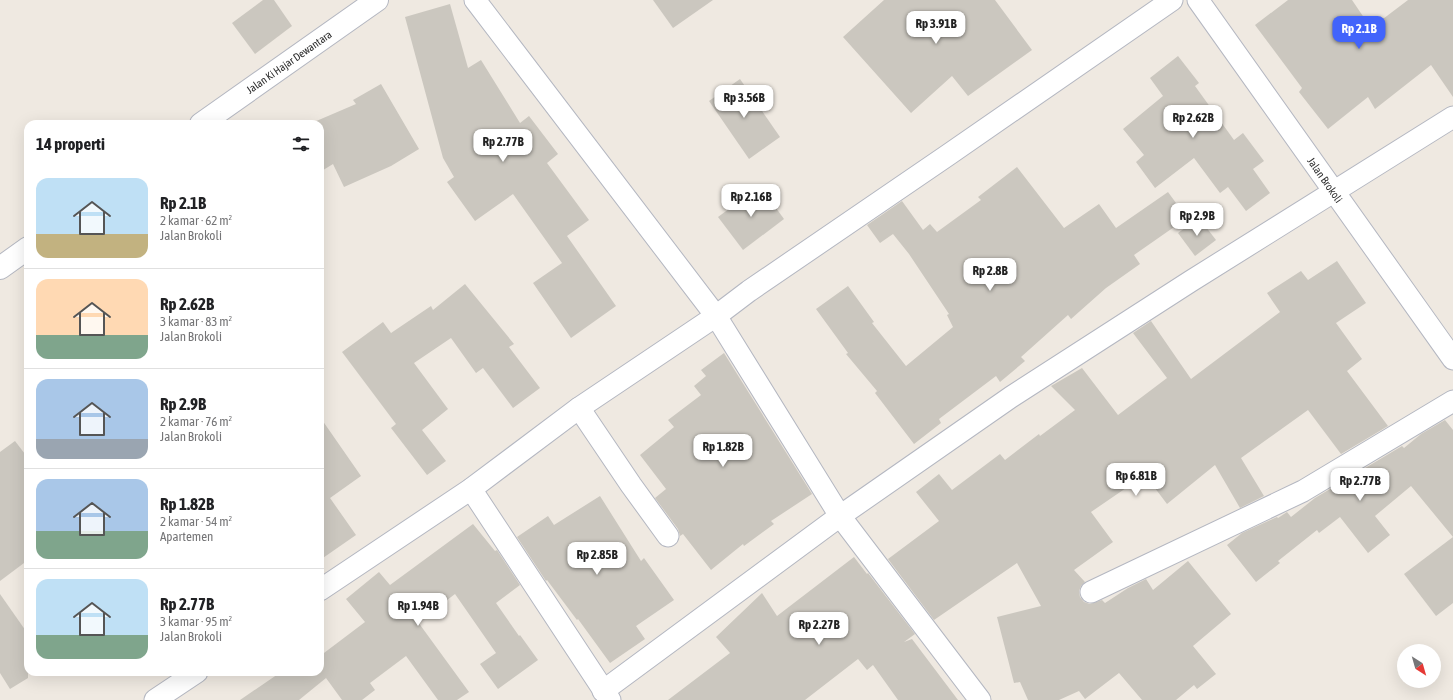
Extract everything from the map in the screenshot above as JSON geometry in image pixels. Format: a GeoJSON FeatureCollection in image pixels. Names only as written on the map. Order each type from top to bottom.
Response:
{"type":"FeatureCollection","features":[{"type":"Feature","properties":{"kind":"main road","name":"Jalan Ki Hajar Dewantara"},"geometry":{"type":"LineString","coordinates":[[207,120],[377,0]]}},
{"type":"Feature","properties":{"kind":"main road"},"geometry":{"type":"LineString","coordinates":[[0,268],[24,251]]}},
{"type":"Feature","properties":{"kind":"street"},"geometry":{"type":"LineString","coordinates":[[475,0],[716,316],[840,516],[980,700]]}},
{"type":"Feature","properties":{"kind":"street"},"geometry":{"type":"LineString","coordinates":[[324,587],[471,489],[579,408],[716,316],[749,291],[1172,0]]}},
{"type":"Feature","properties":{"kind":"street","name":"Jalan Brokoli"},"geometry":{"type":"LineString","coordinates":[[1198,0],[1453,359]]}},
{"type":"Feature","properties":{"kind":"street"},"geometry":{"type":"LineString","coordinates":[[471,489],[606,695],[840,516],[1011,397],[1191,281],[1453,117]]}},
{"type":"Feature","properties":{"kind":"street"},"geometry":{"type":"LineString","coordinates":[[1091,592],[1303,491],[1453,401]]}},
{"type":"Feature","properties":{"kind":"street"},"geometry":{"type":"LineString","coordinates":[[579,408],[631,485],[668,536]]}},
{"type":"Feature","properties":{"kind":"street"},"geometry":{"type":"LineString","coordinates":[[155,700],[191,676]]}},
{"type":"Feature","properties":{"kind":"building"},"geometry":{"type":"Polygon","coordinates":[[[263,0],[274,0],[292,26],[255,54],[232,23],[263,0]]]}},
{"type":"Feature","properties":{"kind":"building"},"geometry":{"type":"Polygon","coordinates":[[[653,0],[713,0],[673,28],[653,0]]]}},
{"type":"Feature","properties":{"kind":"building"},"geometry":{"type":"Polygon","coordinates":[[[884,0],[995,0],[1032,50],[968,96],[952,76],[911,113],[843,37],[884,0]]]}},
{"type":"Feature","properties":{"kind":"building"},"geometry":{"type":"Polygon","coordinates":[[[1288,0],[1352,0],[1371,28],[1408,0],[1453,0],[1453,97],[1431,65],[1375,109],[1368,97],[1328,129],[1299,92],[1302,88],[1255,25],[1288,0]]]}},
{"type":"Feature","properties":{"kind":"building"},"geometry":{"type":"Polygon","coordinates":[[[450,4],[468,68],[481,60],[520,123],[529,116],[558,154],[547,163],[589,220],[567,236],[616,306],[571,338],[533,283],[562,263],[513,194],[475,221],[447,182],[454,177],[443,158],[405,17],[450,4]]]}},
{"type":"Feature","properties":{"kind":"building"},"geometry":{"type":"Polygon","coordinates":[[[1178,56],[1199,83],[1195,86],[1234,140],[1243,133],[1264,161],[1253,169],[1270,193],[1246,211],[1228,187],[1220,193],[1194,158],[1155,188],[1136,162],[1144,155],[1123,129],[1163,96],[1150,78],[1178,56]]]}},
{"type":"Feature","properties":{"kind":"building"},"geometry":{"type":"Polygon","coordinates":[[[740,79],[780,137],[749,159],[709,101],[740,79]]]}},
{"type":"Feature","properties":{"kind":"building"},"geometry":{"type":"Polygon","coordinates":[[[381,84],[419,149],[391,166],[344,187],[333,164],[324,170],[324,120],[319,120],[356,104],[353,100],[381,84]]]}},
{"type":"Feature","properties":{"kind":"building"},"geometry":{"type":"Polygon","coordinates":[[[1017,167],[1064,228],[1099,204],[1116,228],[1168,192],[1187,218],[1134,255],[1140,264],[1106,288],[1071,319],[1068,315],[1021,357],[1025,361],[1000,382],[996,376],[939,419],[941,423],[914,444],[875,393],[877,391],[846,354],[848,353],[816,309],[848,286],[874,322],[872,323],[906,366],[953,327],[947,315],[949,314],[909,254],[893,234],[880,243],[867,225],[902,201],[923,230],[930,224],[937,232],[981,200],[978,197],[1017,167]]]}},
{"type":"Feature","properties":{"kind":"building"},"geometry":{"type":"Polygon","coordinates":[[[760,186],[784,219],[743,250],[718,217],[760,186]]]}},
{"type":"Feature","properties":{"kind":"building"},"geometry":{"type":"Polygon","coordinates":[[[1199,218],[1216,240],[1195,256],[1178,233],[1199,218]]]}},
{"type":"Feature","properties":{"kind":"building"},"geometry":{"type":"Polygon","coordinates":[[[1337,261],[1366,303],[1336,323],[1362,359],[1347,371],[1388,426],[1341,454],[1308,410],[1241,458],[1264,496],[1240,508],[1215,465],[1167,504],[1145,475],[1091,512],[1113,542],[1074,570],[1085,582],[1079,591],[1080,597],[1084,602],[1090,604],[1102,600],[1105,603],[1128,588],[1146,579],[1153,590],[1188,561],[1231,614],[1193,646],[1216,674],[1197,689],[1194,685],[1176,700],[1142,700],[1119,673],[1085,699],[1079,691],[1059,700],[1028,700],[1020,682],[1014,683],[997,617],[1041,606],[1017,563],[934,620],[888,559],[939,521],[916,492],[939,474],[952,490],[1000,454],[1005,460],[1039,434],[1040,436],[1075,410],[1051,386],[1082,368],[1118,415],[1167,378],[1133,333],[1151,321],[1191,379],[1280,312],[1267,293],[1301,271],[1308,280],[1337,261]]]}},
{"type":"Feature","properties":{"kind":"building"},"geometry":{"type":"Polygon","coordinates":[[[465,284],[514,344],[509,347],[540,388],[513,408],[483,368],[476,373],[451,338],[414,363],[448,409],[422,430],[446,461],[427,475],[391,428],[396,424],[342,352],[383,322],[391,333],[431,306],[433,310],[465,284]]]}},
{"type":"Feature","properties":{"kind":"building"},"geometry":{"type":"Polygon","coordinates":[[[724,353],[812,494],[771,521],[774,524],[744,546],[743,544],[711,570],[683,534],[680,536],[678,529],[655,498],[666,489],[640,455],[674,427],[668,420],[701,395],[694,386],[706,376],[701,370],[724,353]]]}},
{"type":"Feature","properties":{"kind":"building"},"geometry":{"type":"Polygon","coordinates":[[[1445,420],[1453,430],[1453,537],[1411,486],[1375,516],[1390,535],[1368,553],[1340,517],[1319,533],[1317,530],[1278,561],[1280,563],[1256,582],[1227,545],[1242,533],[1277,517],[1278,518],[1287,512],[1291,517],[1315,498],[1402,446],[1404,448],[1421,434],[1445,420]]]}},
{"type":"Feature","properties":{"kind":"building"},"geometry":{"type":"Polygon","coordinates":[[[324,423],[361,476],[330,498],[356,535],[324,557],[324,423]]]}},
{"type":"Feature","properties":{"kind":"building"},"geometry":{"type":"Polygon","coordinates":[[[15,441],[24,453],[24,563],[0,581],[0,452],[15,441]]]}},
{"type":"Feature","properties":{"kind":"building"},"geometry":{"type":"Polygon","coordinates":[[[600,496],[641,561],[644,558],[674,600],[636,626],[645,639],[610,663],[578,619],[577,620],[547,580],[546,581],[517,537],[548,516],[554,525],[600,496]]]}},
{"type":"Feature","properties":{"kind":"building"},"geometry":{"type":"Polygon","coordinates":[[[473,524],[495,551],[497,550],[520,585],[496,603],[538,660],[498,689],[480,664],[496,653],[455,594],[418,622],[469,692],[457,700],[438,700],[406,656],[370,683],[375,690],[362,700],[342,700],[326,678],[299,700],[240,700],[275,676],[324,676],[324,653],[365,622],[346,599],[379,572],[390,585],[473,524]]]}},
{"type":"Feature","properties":{"kind":"building"},"geometry":{"type":"Polygon","coordinates":[[[1453,537],[1453,603],[1436,616],[1404,574],[1453,537]]]}},
{"type":"Feature","properties":{"kind":"building"},"geometry":{"type":"Polygon","coordinates":[[[854,557],[915,634],[904,642],[912,639],[958,700],[898,700],[873,665],[867,670],[858,659],[805,700],[668,700],[730,653],[716,637],[762,593],[777,616],[854,557]]]}},
{"type":"Feature","properties":{"kind":"building"},"geometry":{"type":"Polygon","coordinates":[[[0,594],[24,628],[24,676],[28,676],[28,678],[10,689],[0,673],[0,594]]]}}]}
